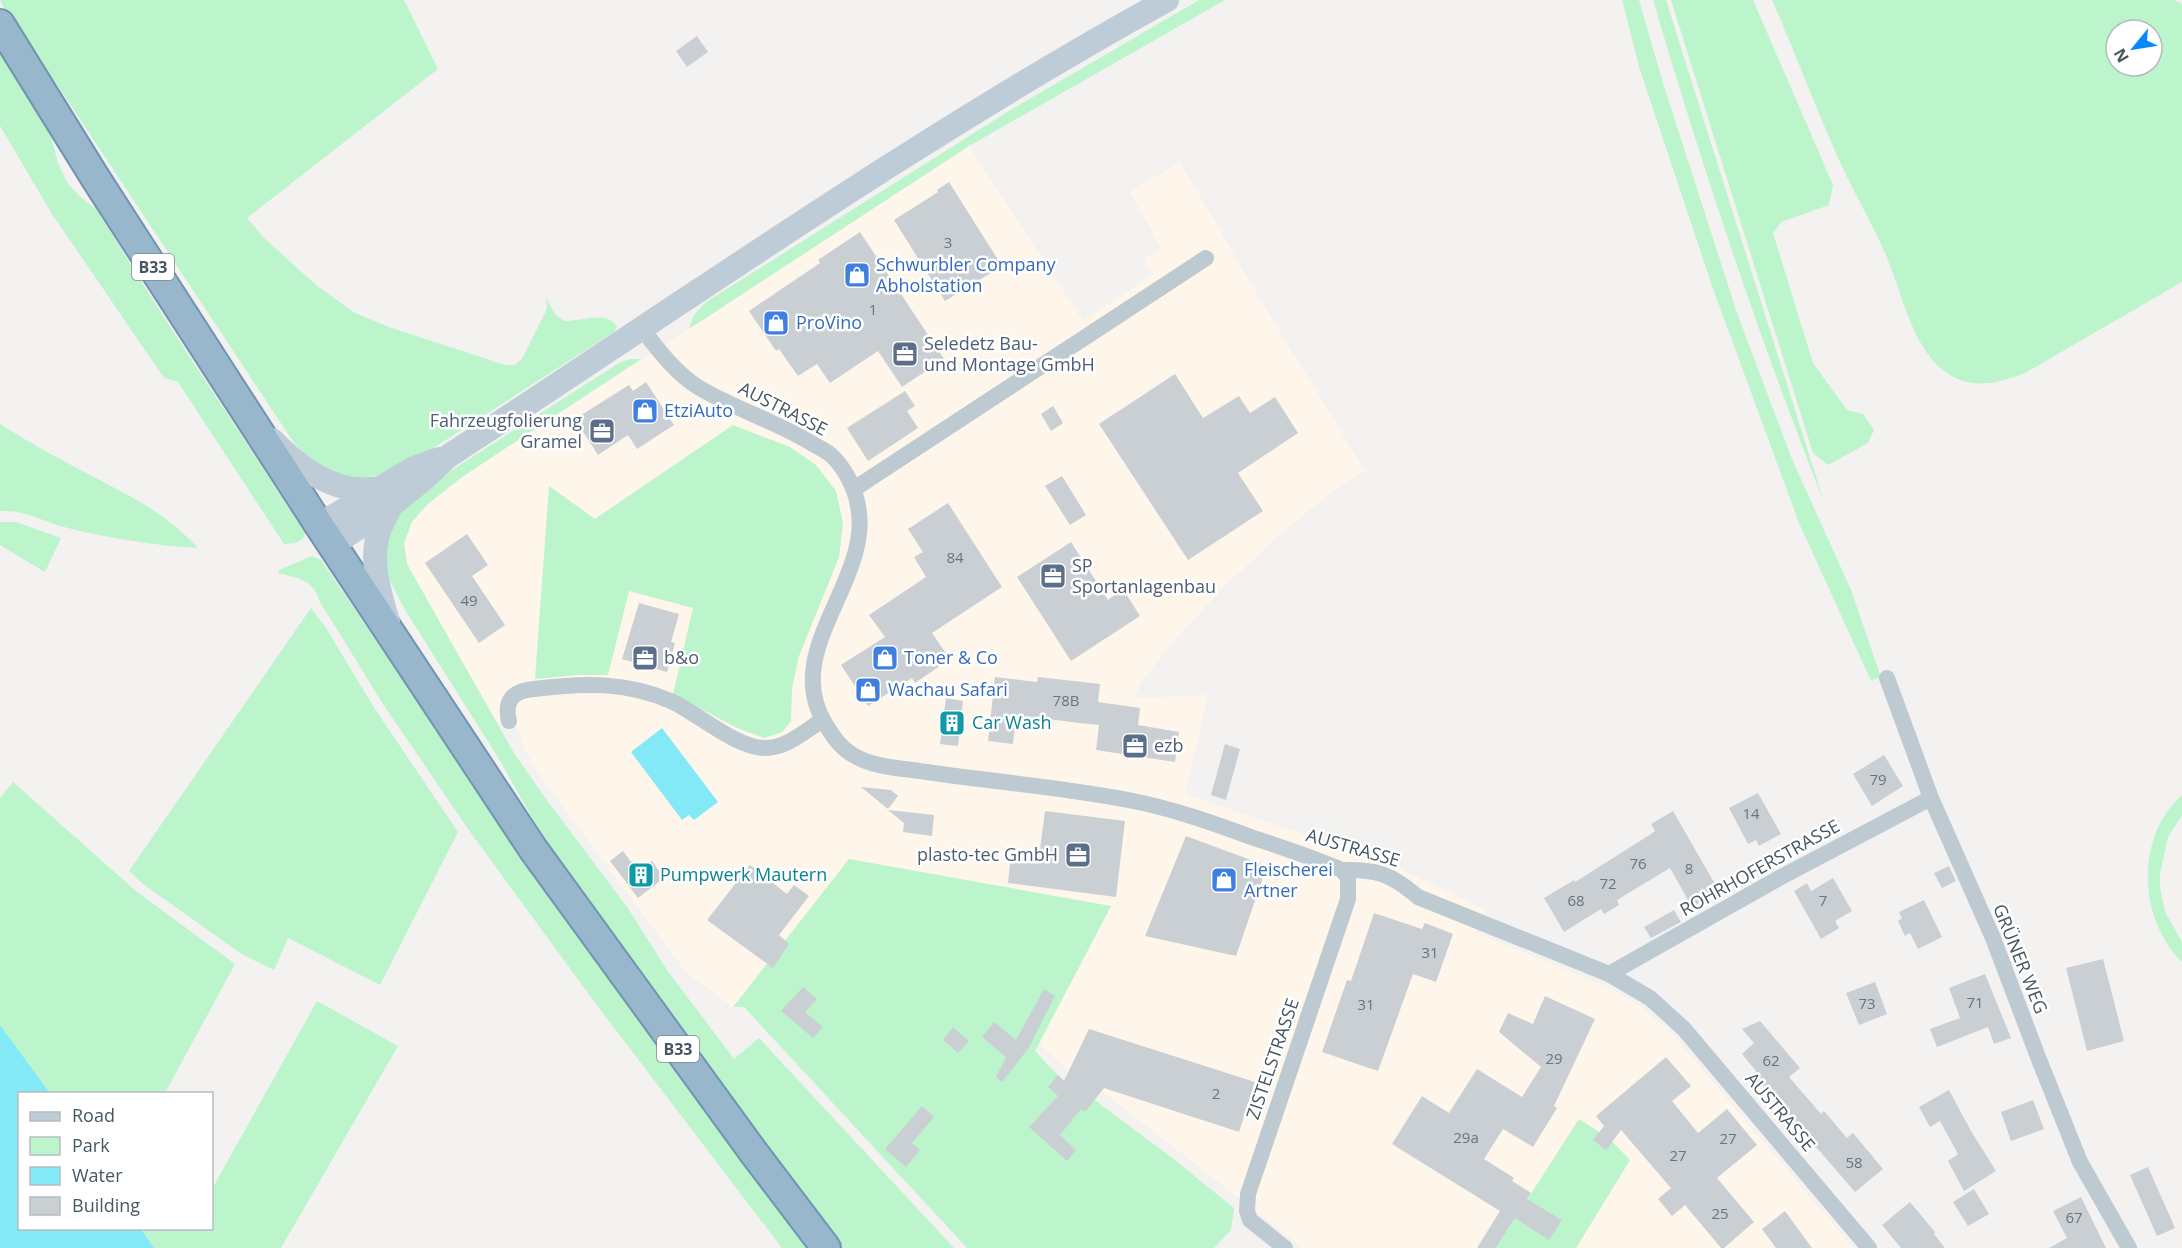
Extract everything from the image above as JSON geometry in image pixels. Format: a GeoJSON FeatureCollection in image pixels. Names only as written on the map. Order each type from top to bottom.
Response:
{"type":"FeatureCollection","features":[{"type":"Feature","properties":{"kind":"highway","name":"B33"},"geometry":{"type":"LineString","coordinates":[[0,24],[96,179],[325,535],[532,849],[826,1248]]}},
{"type":"Feature","properties":{"kind":"main road"},"geometry":{"type":"LineString","coordinates":[[325,535],[383,499],[412,469],[447,457],[1004,94],[1167,0]]}},
{"type":"Feature","properties":{"kind":"main road","name":"B33"},"geometry":{"type":"LineString","coordinates":[[248,415],[288,457],[322,480],[383,499],[374,561],[380,594],[393,638]]}},
{"type":"Feature","properties":{"kind":"street"},"geometry":{"type":"LineString","coordinates":[[854,489],[1206,258]]}},
{"type":"Feature","properties":{"kind":"street","name":"AUSTRASSE"},"geometry":{"type":"LineString","coordinates":[[642,329],[670,363],[695,385],[738,408],[786,428],[831,455],[854,489],[861,522],[860,540],[855,560],[822,634],[814,663],[812,693],[822,720],[848,753],[870,763],[1125,799],[1173,809],[1342,870],[1360,869],[1379,872],[1399,880],[1418,897],[1609,974],[1650,998],[1684,1029],[1869,1248]]}},
{"type":"Feature","properties":{"kind":"street","name":"GRÜNER WEG"},"geometry":{"type":"LineString","coordinates":[[1887,678],[1931,798],[1993,938],[2080,1162],[2129,1248]]}},
{"type":"Feature","properties":{"kind":"street"},"geometry":{"type":"LineString","coordinates":[[509,721],[507,712],[509,701],[522,690],[578,684],[615,685],[654,695],[674,703],[744,743],[764,748],[778,747],[822,720]]}},
{"type":"Feature","properties":{"kind":"street","name":"ROHRHOFERSTRASSE"},"geometry":{"type":"LineString","coordinates":[[1609,974],[1783,876],[1931,798]]}},
{"type":"Feature","properties":{"kind":"street","name":"ZISTELSTRASSE"},"geometry":{"type":"LineString","coordinates":[[1285,1248],[1250,1220],[1247,1211],[1248,1194],[1348,899],[1348,878],[1342,870]]}},
{"type":"Feature","properties":{"kind":"shaded area"},"geometry":{"type":"Polygon","coordinates":[[[969,146],[1083,321],[1153,274],[1144,259],[1161,248],[1130,192],[1180,162],[1365,471],[1333,491],[1280,534],[1223,588],[1177,637],[1142,681],[1134,698],[1208,695],[1185,794],[1390,864],[1486,910],[1475,932],[1610,988],[1642,1007],[1675,1037],[1853,1248],[1576,1248],[1630,1161],[1496,1248],[1303,1248],[1094,1085],[1069,1072],[1039,1043],[1111,907],[849,859],[733,1007],[686,972],[544,781],[524,749],[516,723],[497,722],[419,588],[407,564],[404,543],[412,522],[428,504],[462,477],[969,146]],[[733,425],[594,519],[549,486],[535,679],[608,675],[629,591],[694,608],[735,727],[764,738],[782,732],[791,721],[792,688],[799,656],[839,557],[816,465],[790,447],[733,425]]]}},
{"type":"Feature","properties":{"kind":"green space"},"geometry":{"type":"Polygon","coordinates":[[[0,0],[404,0],[438,69],[247,218],[264,238],[316,285],[355,313],[389,327],[505,365],[515,365],[522,359],[547,309],[546,298],[555,314],[564,321],[600,317],[613,322],[617,327],[614,332],[421,456],[378,476],[350,480],[308,459],[292,440],[56,83],[6,13],[0,0]]]}},
{"type":"Feature","properties":{"kind":"green space"},"geometry":{"type":"Polygon","coordinates":[[[1199,0],[1225,0],[969,146],[689,329],[694,315],[706,302],[1012,109],[1199,0]]]}},
{"type":"Feature","properties":{"kind":"green space"},"geometry":{"type":"Polygon","coordinates":[[[1622,0],[1639,0],[1663,83],[1737,313],[1792,459],[1851,590],[1881,677],[1871,681],[1799,523],[1712,286],[1640,70],[1622,0]]]}},
{"type":"Feature","properties":{"kind":"green space"},"geometry":{"type":"Polygon","coordinates":[[[1653,0],[1666,0],[1824,502],[1733,253],[1653,0]]]}},
{"type":"Feature","properties":{"kind":"green space"},"geometry":{"type":"Polygon","coordinates":[[[1671,0],[1753,0],[1833,185],[1829,205],[1781,222],[1773,233],[1813,363],[1847,410],[1863,414],[1874,430],[1868,443],[1828,465],[1813,453],[1671,0]]]}},
{"type":"Feature","properties":{"kind":"green space"},"geometry":{"type":"Polygon","coordinates":[[[1772,0],[2175,0],[2182,4],[2182,282],[2025,373],[2004,380],[1983,384],[1973,383],[1953,377],[1932,359],[1908,316],[1885,253],[1835,151],[1772,0]]]}},
{"type":"Feature","properties":{"kind":"green space"},"geometry":{"type":"Polygon","coordinates":[[[0,51],[50,133],[58,163],[67,182],[79,196],[96,209],[305,533],[303,539],[295,543],[284,544],[178,382],[164,378],[52,214],[0,126],[0,51]]]}},
{"type":"Feature","properties":{"kind":"green space"},"geometry":{"type":"Polygon","coordinates":[[[630,359],[641,359],[462,477],[428,504],[412,522],[404,543],[407,564],[514,753],[627,907],[667,970],[734,1059],[759,1038],[954,1248],[841,1248],[764,1147],[543,837],[499,759],[405,610],[390,581],[384,560],[385,539],[394,521],[406,506],[455,468],[619,363],[630,359]]]}},
{"type":"Feature","properties":{"kind":"green space"},"geometry":{"type":"Polygon","coordinates":[[[0,424],[148,507],[173,524],[198,548],[116,538],[59,526],[27,514],[0,511],[0,424]]]}},
{"type":"Feature","properties":{"kind":"green space"},"geometry":{"type":"Polygon","coordinates":[[[733,425],[790,447],[816,465],[836,491],[843,523],[839,557],[799,656],[792,688],[791,721],[782,732],[764,738],[735,727],[673,694],[693,608],[629,591],[608,675],[535,679],[549,486],[595,519],[733,425]]]}},
{"type":"Feature","properties":{"kind":"green space"},"geometry":{"type":"Polygon","coordinates":[[[0,522],[16,522],[61,538],[45,572],[0,545],[0,522]]]}},
{"type":"Feature","properties":{"kind":"green space"},"geometry":{"type":"Polygon","coordinates":[[[312,556],[321,560],[522,855],[810,1248],[782,1248],[593,1000],[468,829],[383,704],[320,602],[315,590],[308,583],[278,573],[279,570],[312,556]]]}},
{"type":"Feature","properties":{"kind":"green space"},"geometry":{"type":"Polygon","coordinates":[[[311,608],[326,628],[375,709],[458,832],[380,985],[288,938],[274,970],[243,955],[143,884],[129,871],[311,608]]]}},
{"type":"Feature","properties":{"kind":"green space"},"geometry":{"type":"Polygon","coordinates":[[[13,782],[136,891],[235,964],[166,1092],[49,1092],[0,1025],[0,798],[13,782]]]}},
{"type":"Feature","properties":{"kind":"green space"},"geometry":{"type":"Polygon","coordinates":[[[2182,795],[2182,815],[2168,837],[2160,874],[2160,887],[2165,912],[2182,942],[2182,962],[2167,944],[2157,924],[2150,901],[2148,878],[2150,855],[2156,833],[2167,812],[2182,795]]]}},
{"type":"Feature","properties":{"kind":"green space"},"geometry":{"type":"Polygon","coordinates":[[[849,859],[1111,906],[1035,1051],[1069,1084],[1092,1098],[1171,1157],[1234,1208],[1231,1230],[1214,1248],[967,1248],[744,1007],[733,1007],[849,859]]]}},
{"type":"Feature","properties":{"kind":"green space"},"geometry":{"type":"Polygon","coordinates":[[[317,1001],[398,1046],[281,1248],[154,1248],[142,1230],[213,1230],[213,1187],[317,1001]]]}},
{"type":"Feature","properties":{"kind":"green space"},"geometry":{"type":"Polygon","coordinates":[[[1579,1119],[1610,1139],[1630,1160],[1576,1248],[1496,1248],[1579,1119]]]}},
{"type":"Feature","properties":{"kind":"water"},"geometry":{"type":"Polygon","coordinates":[[[662,728],[718,802],[694,820],[689,815],[682,820],[631,752],[662,728]]]}},
{"type":"Feature","properties":{"kind":"water"},"geometry":{"type":"Polygon","coordinates":[[[0,1025],[49,1092],[18,1092],[18,1230],[142,1230],[154,1248],[0,1248],[0,1025]]]}},
{"type":"Feature","properties":{"kind":"building"},"geometry":{"type":"Polygon","coordinates":[[[697,36],[708,52],[687,67],[676,51],[697,36]]]}},
{"type":"Feature","properties":{"kind":"building"},"geometry":{"type":"Polygon","coordinates":[[[949,182],[1002,266],[945,301],[894,220],[938,192],[937,190],[949,182]]]}},
{"type":"Feature","properties":{"kind":"building"},"geometry":{"type":"Polygon","coordinates":[[[860,232],[944,359],[902,387],[878,351],[830,383],[817,364],[798,376],[779,349],[776,351],[749,311],[820,263],[818,260],[860,232]]]}},
{"type":"Feature","properties":{"kind":"building"},"geometry":{"type":"Polygon","coordinates":[[[1175,374],[1203,418],[1239,396],[1250,413],[1275,397],[1298,433],[1238,473],[1263,511],[1188,560],[1099,424],[1175,374]]]}},
{"type":"Feature","properties":{"kind":"building"},"geometry":{"type":"Polygon","coordinates":[[[646,382],[674,425],[637,449],[628,435],[598,455],[575,419],[629,385],[633,391],[646,382]]]}},
{"type":"Feature","properties":{"kind":"building"},"geometry":{"type":"Polygon","coordinates":[[[905,391],[915,406],[907,411],[918,428],[868,461],[847,428],[905,391]]]}},
{"type":"Feature","properties":{"kind":"building"},"geometry":{"type":"Polygon","coordinates":[[[1053,406],[1063,423],[1051,431],[1041,414],[1053,406]]]}},
{"type":"Feature","properties":{"kind":"building"},"geometry":{"type":"Polygon","coordinates":[[[1062,476],[1086,515],[1070,525],[1045,486],[1062,476]]]}},
{"type":"Feature","properties":{"kind":"building"},"geometry":{"type":"Polygon","coordinates":[[[948,503],[1002,587],[932,633],[950,659],[915,683],[912,678],[868,706],[841,665],[885,637],[869,615],[926,577],[914,557],[923,552],[908,529],[948,503]]]}},
{"type":"Feature","properties":{"kind":"building"},"geometry":{"type":"Polygon","coordinates":[[[467,534],[488,565],[472,576],[505,625],[479,643],[425,563],[467,534]]]}},
{"type":"Feature","properties":{"kind":"building"},"geometry":{"type":"Polygon","coordinates":[[[1071,542],[1108,600],[1123,589],[1140,616],[1071,661],[1017,577],[1071,542]]]}},
{"type":"Feature","properties":{"kind":"building"},"geometry":{"type":"Polygon","coordinates":[[[639,603],[679,614],[671,642],[675,643],[667,672],[622,659],[639,603]]]}},
{"type":"Feature","properties":{"kind":"building"},"geometry":{"type":"Polygon","coordinates":[[[995,677],[1037,682],[1038,677],[1100,684],[1098,702],[1140,708],[1138,725],[1179,732],[1175,762],[1096,750],[1099,725],[1016,715],[1013,744],[988,741],[995,677]]]}},
{"type":"Feature","properties":{"kind":"building","name":"Car Wash"},"geometry":{"type":"Polygon","coordinates":[[[946,698],[963,701],[958,746],[940,744],[946,698]]]}},
{"type":"Feature","properties":{"kind":"building"},"geometry":{"type":"Polygon","coordinates":[[[1225,744],[1240,749],[1226,800],[1211,795],[1225,744]]]}},
{"type":"Feature","properties":{"kind":"building"},"geometry":{"type":"Polygon","coordinates":[[[1884,755],[1903,786],[1872,806],[1853,774],[1884,755]]]}},
{"type":"Feature","properties":{"kind":"building"},"geometry":{"type":"Polygon","coordinates":[[[861,787],[891,790],[898,796],[888,809],[861,787]]]}},
{"type":"Feature","properties":{"kind":"building"},"geometry":{"type":"Polygon","coordinates":[[[1758,793],[1781,834],[1759,846],[1756,840],[1748,844],[1729,808],[1758,793]]]}},
{"type":"Feature","properties":{"kind":"building"},"geometry":{"type":"Polygon","coordinates":[[[888,810],[934,815],[932,836],[903,832],[904,823],[888,810]]]}},
{"type":"Feature","properties":{"kind":"building"},"geometry":{"type":"Polygon","coordinates":[[[1045,811],[1125,821],[1116,897],[1008,883],[1011,854],[1039,857],[1045,811]]]}},
{"type":"Feature","properties":{"kind":"building"},"geometry":{"type":"Polygon","coordinates":[[[1673,811],[1719,891],[1692,907],[1670,868],[1617,900],[1619,905],[1604,914],[1601,909],[1564,932],[1544,898],[1574,880],[1575,882],[1651,834],[1655,831],[1651,824],[1673,811]]]}},
{"type":"Feature","properties":{"kind":"building"},"geometry":{"type":"Polygon","coordinates":[[[1186,836],[1267,866],[1236,956],[1145,936],[1186,836]]]}},
{"type":"Feature","properties":{"kind":"building","name":"Pumpwerk Mautern"},"geometry":{"type":"Polygon","coordinates":[[[623,851],[638,871],[652,861],[664,878],[638,898],[610,861],[623,851]]]}},
{"type":"Feature","properties":{"kind":"building"},"geometry":{"type":"Polygon","coordinates":[[[750,865],[787,894],[794,885],[809,896],[779,935],[789,944],[773,968],[707,920],[750,865]]]}},
{"type":"Feature","properties":{"kind":"building"},"geometry":{"type":"Polygon","coordinates":[[[1949,866],[1956,881],[1942,888],[1934,873],[1949,866]]]}},
{"type":"Feature","properties":{"kind":"building"},"geometry":{"type":"Polygon","coordinates":[[[1833,878],[1852,911],[1835,921],[1839,928],[1821,939],[1794,891],[1807,883],[1811,891],[1833,878]]]}},
{"type":"Feature","properties":{"kind":"building"},"geometry":{"type":"Polygon","coordinates":[[[1924,900],[1942,937],[1918,949],[1910,933],[1905,936],[1898,921],[1902,918],[1899,912],[1924,900]]]}},
{"type":"Feature","properties":{"kind":"building"},"geometry":{"type":"Polygon","coordinates":[[[1674,910],[1681,922],[1651,938],[1644,927],[1674,910]]]}},
{"type":"Feature","properties":{"kind":"building"},"geometry":{"type":"Polygon","coordinates":[[[1374,913],[1422,929],[1425,923],[1453,934],[1436,982],[1413,974],[1378,1071],[1322,1052],[1347,980],[1351,981],[1374,913]]]}},
{"type":"Feature","properties":{"kind":"building"},"geometry":{"type":"Polygon","coordinates":[[[2103,959],[2124,1041],[2087,1051],[2066,968],[2103,959]]]}},
{"type":"Feature","properties":{"kind":"building"},"geometry":{"type":"Polygon","coordinates":[[[1985,974],[2011,1038],[1994,1044],[1988,1027],[1937,1047],[1930,1029],[1960,1018],[1949,988],[1985,974]]]}},
{"type":"Feature","properties":{"kind":"building"},"geometry":{"type":"Polygon","coordinates":[[[1875,982],[1887,1014],[1859,1025],[1846,993],[1875,982]]]}},
{"type":"Feature","properties":{"kind":"building"},"geometry":{"type":"Polygon","coordinates":[[[803,987],[817,999],[805,1012],[823,1027],[813,1038],[781,1011],[803,987]]]}},
{"type":"Feature","properties":{"kind":"building"},"geometry":{"type":"Polygon","coordinates":[[[1044,989],[1055,996],[1028,1049],[1002,1082],[996,1077],[1006,1057],[982,1037],[994,1022],[1016,1040],[1044,989]]]}},
{"type":"Feature","properties":{"kind":"building"},"geometry":{"type":"Polygon","coordinates":[[[1545,996],[1595,1019],[1554,1106],[1557,1108],[1533,1147],[1503,1129],[1484,1159],[1514,1178],[1512,1181],[1531,1193],[1527,1199],[1562,1220],[1549,1240],[1515,1218],[1496,1248],[1477,1248],[1500,1211],[1392,1144],[1422,1096],[1449,1113],[1477,1069],[1522,1097],[1541,1067],[1499,1032],[1508,1013],[1533,1024],[1545,996]]]}},
{"type":"Feature","properties":{"kind":"building"},"geometry":{"type":"Polygon","coordinates":[[[1760,1021],[1800,1068],[1789,1077],[1821,1114],[1824,1111],[1847,1138],[1853,1133],[1883,1169],[1855,1192],[1804,1133],[1799,1137],[1789,1125],[1794,1121],[1753,1074],[1756,1071],[1742,1054],[1754,1043],[1742,1029],[1760,1021]]]}},
{"type":"Feature","properties":{"kind":"building"},"geometry":{"type":"Polygon","coordinates":[[[953,1027],[969,1041],[958,1053],[943,1040],[953,1027]]]}},
{"type":"Feature","properties":{"kind":"building"},"geometry":{"type":"Polygon","coordinates":[[[1089,1029],[1255,1082],[1239,1132],[1104,1088],[1085,1112],[1081,1109],[1060,1135],[1076,1150],[1067,1161],[1029,1127],[1058,1096],[1048,1087],[1058,1075],[1064,1081],[1089,1029]]]}},
{"type":"Feature","properties":{"kind":"building"},"geometry":{"type":"Polygon","coordinates":[[[1666,1057],[1691,1086],[1672,1101],[1698,1133],[1727,1109],[1757,1145],[1717,1178],[1754,1222],[1724,1248],[1721,1248],[1685,1205],[1672,1216],[1658,1199],[1671,1188],[1621,1130],[1606,1150],[1593,1140],[1604,1126],[1596,1116],[1666,1057]]]}},
{"type":"Feature","properties":{"kind":"building"},"geometry":{"type":"Polygon","coordinates":[[[1949,1090],[1996,1171],[1964,1191],[1948,1161],[1958,1154],[1940,1121],[1930,1127],[1919,1107],[1949,1090]]]}},
{"type":"Feature","properties":{"kind":"building"},"geometry":{"type":"Polygon","coordinates":[[[2033,1100],[2044,1129],[2011,1141],[2001,1112],[2033,1100]]]}},
{"type":"Feature","properties":{"kind":"building"},"geometry":{"type":"Polygon","coordinates":[[[922,1106],[934,1117],[912,1143],[920,1150],[906,1167],[885,1149],[922,1106]]]}},
{"type":"Feature","properties":{"kind":"building"},"geometry":{"type":"Polygon","coordinates":[[[2148,1167],[2175,1228],[2157,1236],[2130,1175],[2148,1167]]]}},
{"type":"Feature","properties":{"kind":"building"},"geometry":{"type":"Polygon","coordinates":[[[1974,1189],[1989,1214],[1968,1226],[1953,1202],[1974,1189]]]}},
{"type":"Feature","properties":{"kind":"building"},"geometry":{"type":"Polygon","coordinates":[[[2081,1197],[2106,1248],[2049,1248],[2067,1238],[2053,1211],[2081,1197]]]}},
{"type":"Feature","properties":{"kind":"building"},"geometry":{"type":"Polygon","coordinates":[[[1910,1202],[1945,1248],[1901,1248],[1882,1225],[1910,1202]]]}},
{"type":"Feature","properties":{"kind":"building"},"geometry":{"type":"Polygon","coordinates":[[[1785,1211],[1812,1248],[1776,1248],[1762,1229],[1785,1211]]]}},
{"type":"Feature","properties":{"kind":"place","name":"Schwurbler Company Abholstation"},"geometry":{"type":"Point","coordinates":[857,275]}},
{"type":"Feature","properties":{"kind":"place","name":"ProVino"},"geometry":{"type":"Point","coordinates":[776,323]}},
{"type":"Feature","properties":{"kind":"place","name":"Seledetz Bau- und Montage GmbH"},"geometry":{"type":"Point","coordinates":[905,354]}},
{"type":"Feature","properties":{"kind":"place","name":"EtziAuto"},"geometry":{"type":"Point","coordinates":[645,411]}},
{"type":"Feature","properties":{"kind":"place","name":"Fahrzeugfolierung Gramel"},"geometry":{"type":"Point","coordinates":[602,431]}},
{"type":"Feature","properties":{"kind":"place","name":"SP Sportanlagenbau"},"geometry":{"type":"Point","coordinates":[1053,576]}},
{"type":"Feature","properties":{"kind":"place","name":"b&o"},"geometry":{"type":"Point","coordinates":[645,658]}},
{"type":"Feature","properties":{"kind":"place","name":"Toner & Co"},"geometry":{"type":"Point","coordinates":[885,658]}},
{"type":"Feature","properties":{"kind":"place","name":"Wachau Safari"},"geometry":{"type":"Point","coordinates":[868,690]}},
{"type":"Feature","properties":{"kind":"place","name":"Car Wash"},"geometry":{"type":"Point","coordinates":[952,723]}},
{"type":"Feature","properties":{"kind":"place","name":"ezb"},"geometry":{"type":"Point","coordinates":[1135,746]}},
{"type":"Feature","properties":{"kind":"place","name":"plasto-tec GmbH"},"geometry":{"type":"Point","coordinates":[1078,855]}},
{"type":"Feature","properties":{"kind":"place","name":"Pumpwerk Mautern"},"geometry":{"type":"Point","coordinates":[641,875]}},
{"type":"Feature","properties":{"kind":"place","name":"Fleischerei Artner"},"geometry":{"type":"Point","coordinates":[1224,880]}}]}
